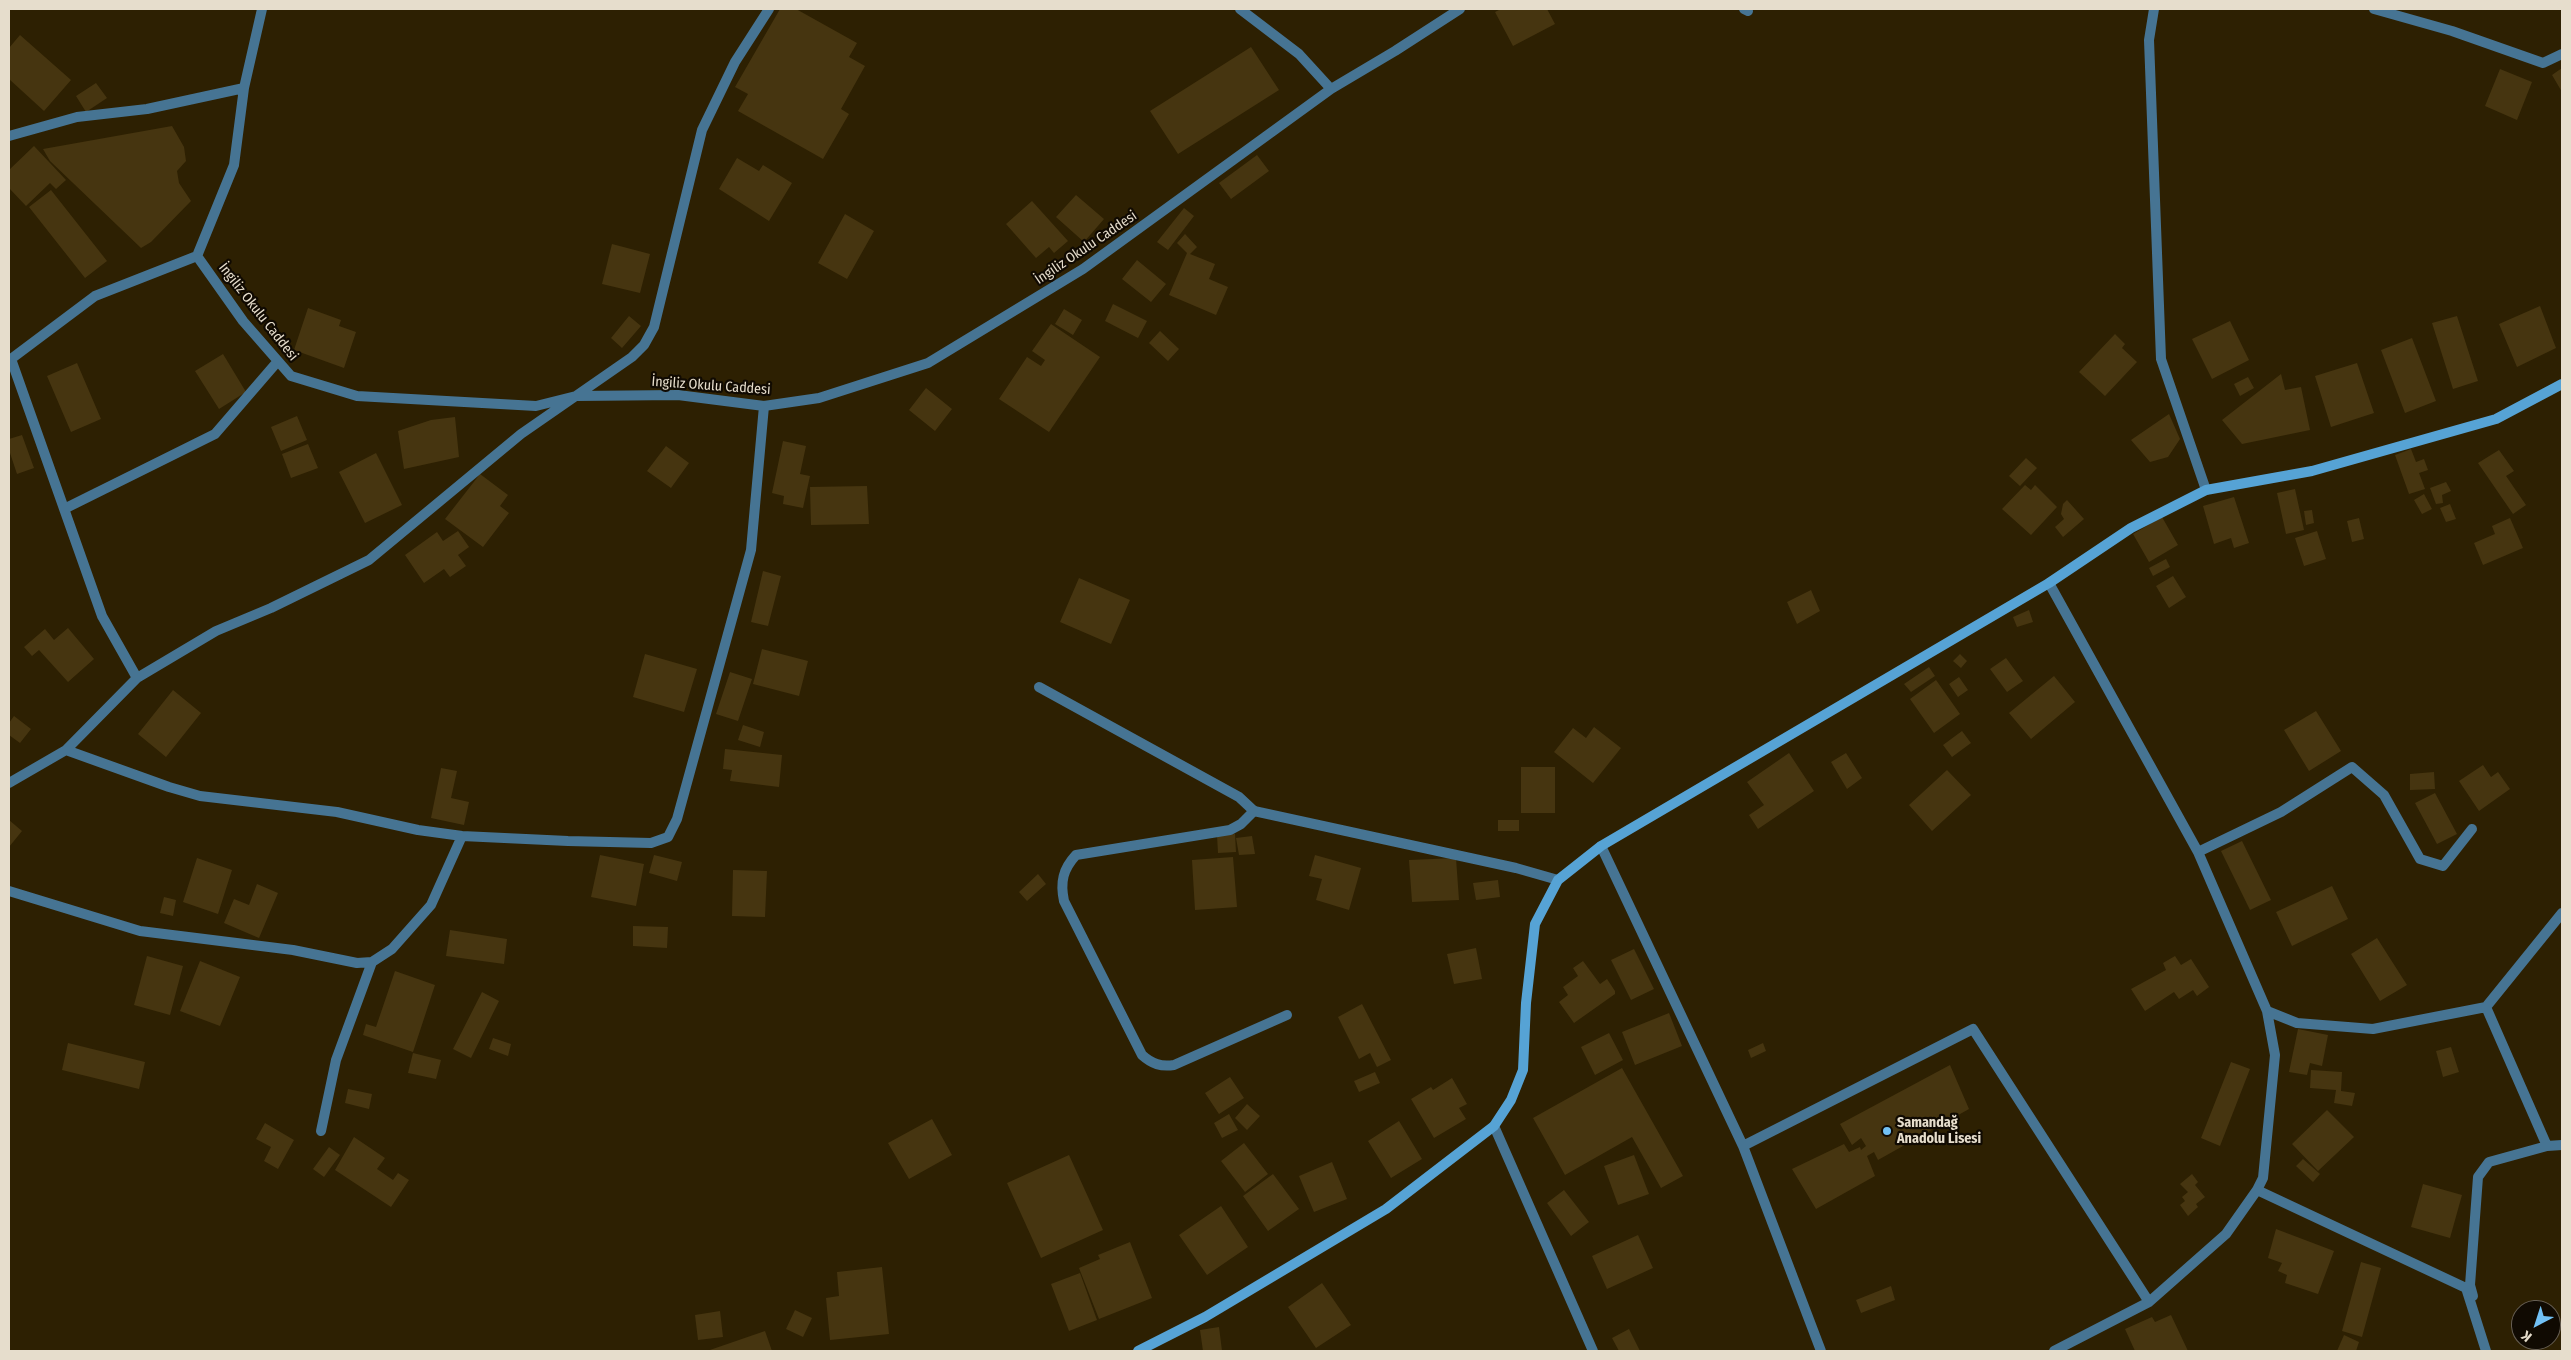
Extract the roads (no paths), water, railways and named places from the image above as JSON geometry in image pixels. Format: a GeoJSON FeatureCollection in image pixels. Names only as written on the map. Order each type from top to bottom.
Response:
{"type":"FeatureCollection","features":[{"type":"Feature","properties":{"kind":"street"},"geometry":{"type":"LineString","coordinates":[[137,678],[102,616],[11,359],[95,296],[197,256],[234,165],[244,88],[262,9]]}},
{"type":"Feature","properties":{"kind":"street"},"geometry":{"type":"LineString","coordinates":[[9,782],[66,750],[137,678],[216,631],[271,608],[368,560],[521,434],[632,357],[644,345],[654,327],[702,130],[735,62],[769,9]]}},
{"type":"Feature","properties":{"kind":"street"},"geometry":{"type":"LineString","coordinates":[[1240,9],[1299,54],[1332,89]]}},
{"type":"Feature","properties":{"kind":"street","name":"İngiliz Okulu Caddesi"},"geometry":{"type":"LineString","coordinates":[[197,256],[243,321],[291,376],[357,396],[536,406],[576,396],[678,395],[764,406],[818,398],[928,363],[1083,270],[1332,89],[1396,51],[1460,9]]}},
{"type":"Feature","properties":{"kind":"street"},"geometry":{"type":"LineString","coordinates":[[2154,9],[2149,40],[2161,360],[2206,490]]}},
{"type":"Feature","properties":{"kind":"street"},"geometry":{"type":"LineString","coordinates":[[2374,9],[2452,31],[2543,63],[2562,54]]}},
{"type":"Feature","properties":{"kind":"street"},"geometry":{"type":"LineString","coordinates":[[9,136],[77,117],[147,109],[244,88]]}},
{"type":"Feature","properties":{"kind":"street"},"geometry":{"type":"LineString","coordinates":[[64,509],[216,434],[278,361]]}},
{"type":"Feature","properties":{"kind":"street"},"geometry":{"type":"LineString","coordinates":[[1138,1351],[1205,1317],[1386,1209],[1494,1126],[1511,1100],[1523,1070],[1526,1003],[1536,924],[1558,880],[1601,846],[2049,583],[2131,528],[2206,490],[2312,471],[2496,419],[2562,384]]}},
{"type":"Feature","properties":{"kind":"street"},"geometry":{"type":"LineString","coordinates":[[66,750],[169,787],[200,796],[337,812],[418,830],[462,836],[651,843],[668,837],[677,819],[751,550],[764,406]]}},
{"type":"Feature","properties":{"kind":"street"},"geometry":{"type":"LineString","coordinates":[[2049,583],[2198,852],[2268,1011],[2275,1055],[2262,1178],[2257,1190],[2226,1234],[2149,1302],[2054,1351]]}},
{"type":"Feature","properties":{"kind":"street"},"geometry":{"type":"LineString","coordinates":[[1039,687],[1239,797],[1254,811],[1516,868],[1558,880]]}},
{"type":"Feature","properties":{"kind":"street"},"geometry":{"type":"LineString","coordinates":[[2198,852],[2280,812],[2352,767],[2384,795],[2420,859],[2443,866],[2472,829]]}},
{"type":"Feature","properties":{"kind":"street"},"geometry":{"type":"LineString","coordinates":[[1254,811],[1241,824],[1230,830],[1076,855],[1065,871],[1062,890],[1066,905],[1142,1056],[1154,1064],[1174,1065],[1287,1015]]}},
{"type":"Feature","properties":{"kind":"street"},"geometry":{"type":"LineString","coordinates":[[9,891],[140,931],[293,950],[357,963],[372,962],[392,949],[431,905],[462,836]]}},
{"type":"Feature","properties":{"kind":"street"},"geometry":{"type":"LineString","coordinates":[[1601,846],[1743,1146],[1821,1351]]}},
{"type":"Feature","properties":{"kind":"street"},"geometry":{"type":"LineString","coordinates":[[2268,1011],[2297,1023],[2373,1029],[2486,1006],[2562,913]]}},
{"type":"Feature","properties":{"kind":"street"},"geometry":{"type":"LineString","coordinates":[[321,1131],[336,1060],[372,962]]}},
{"type":"Feature","properties":{"kind":"street"},"geometry":{"type":"LineString","coordinates":[[2486,1006],[2547,1146]]}},
{"type":"Feature","properties":{"kind":"street"},"geometry":{"type":"LineString","coordinates":[[1743,1146],[1973,1029],[2149,1302]]}},
{"type":"Feature","properties":{"kind":"street"},"geometry":{"type":"LineString","coordinates":[[1494,1126],[1593,1351]]}},
{"type":"Feature","properties":{"kind":"street"},"geometry":{"type":"LineString","coordinates":[[2486,1351],[2470,1285],[2478,1176],[2489,1162],[2547,1146],[2562,1145]]}},
{"type":"Feature","properties":{"kind":"street"},"geometry":{"type":"LineString","coordinates":[[2257,1190],[2466,1288],[2482,1336]]}},
{"type":"Feature","properties":{"kind":"place","name":"Samandağ Anadolu Lisesi"},"geometry":{"type":"Point","coordinates":[1887,1131]}}]}
